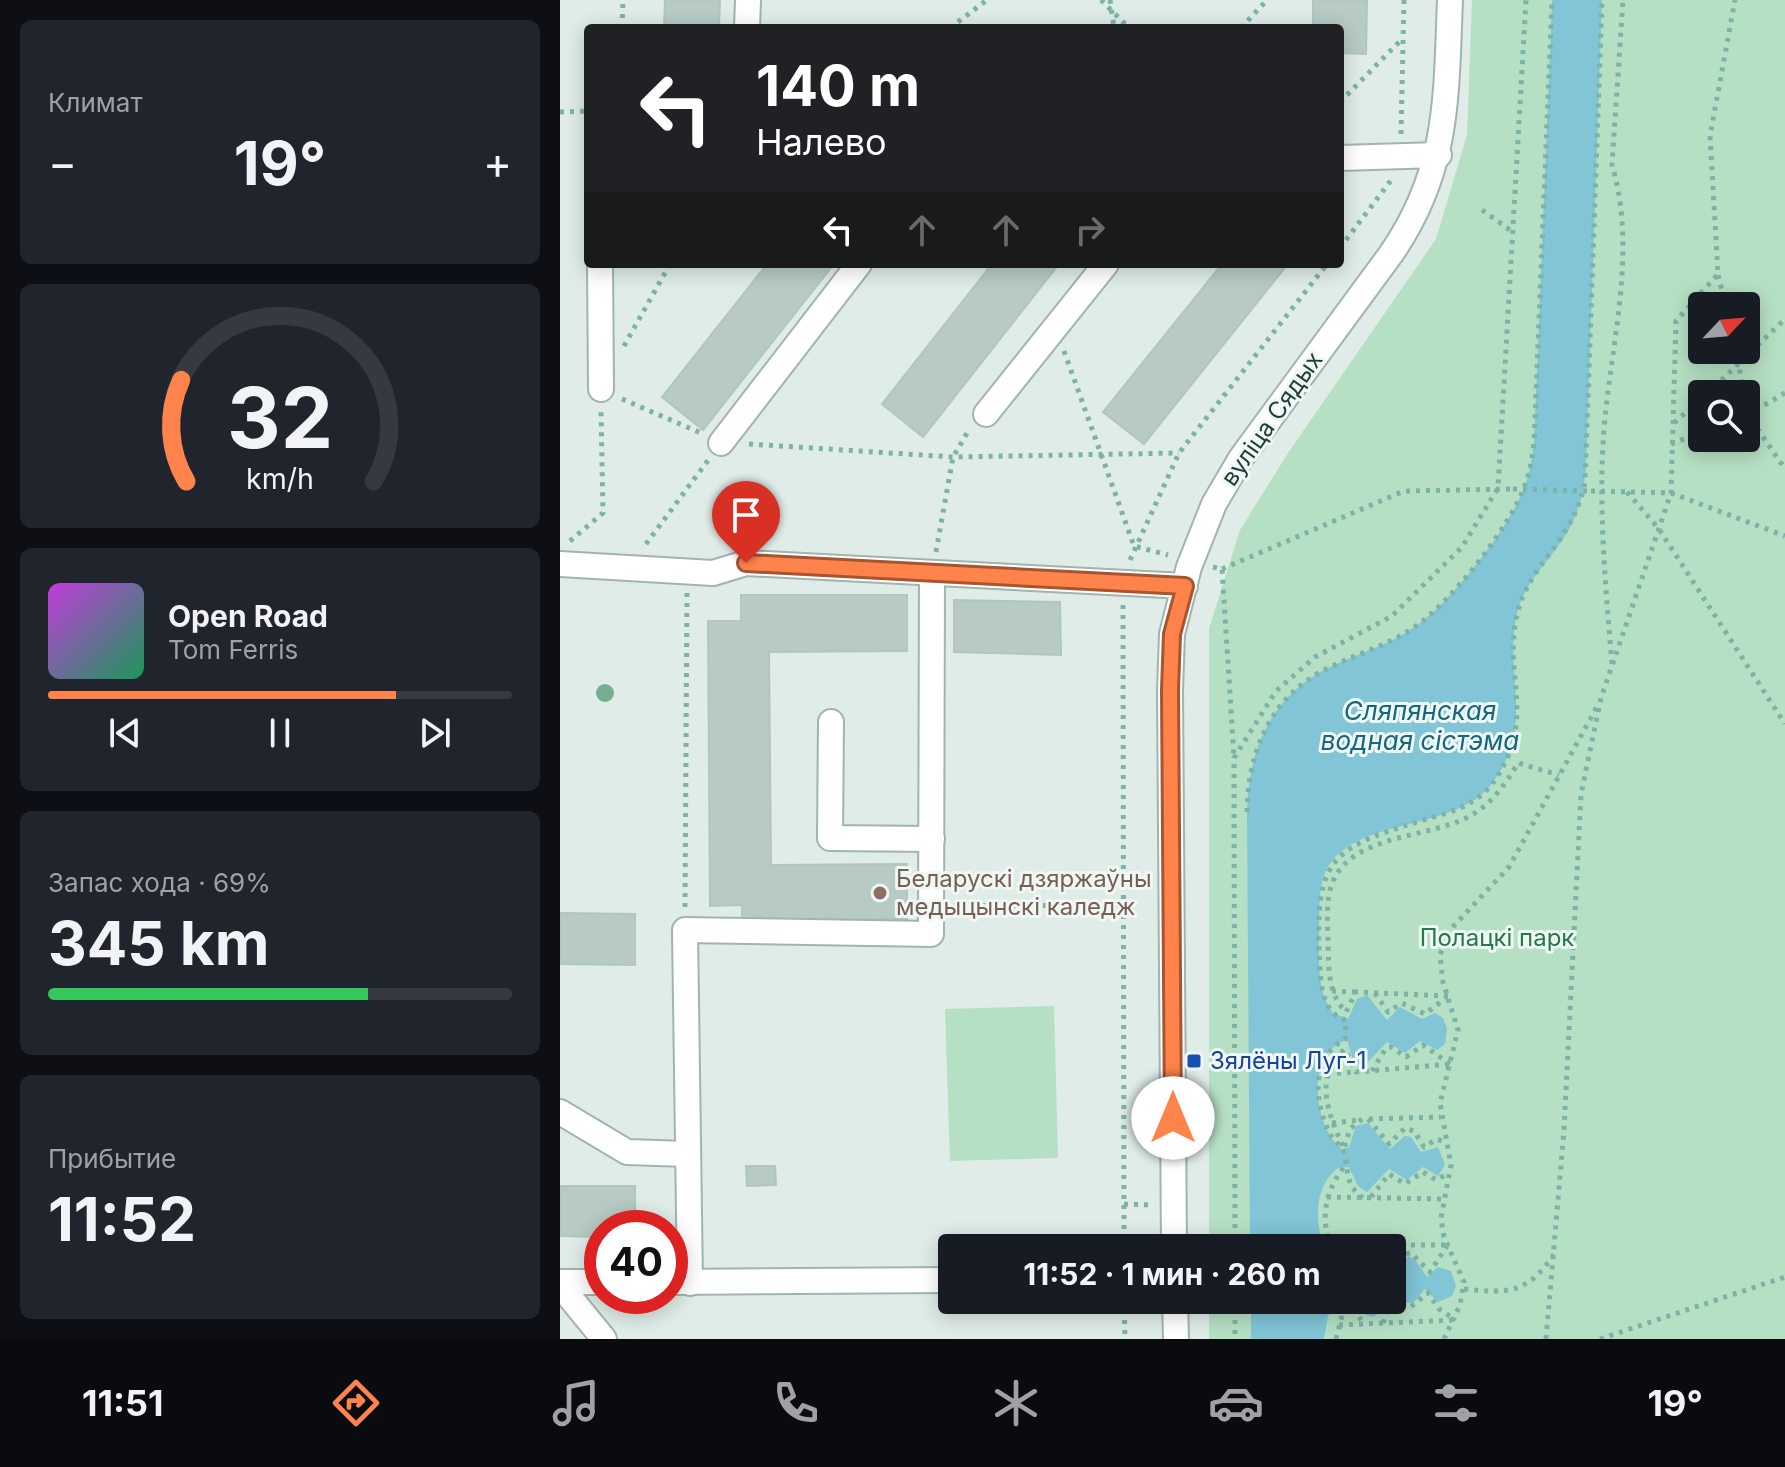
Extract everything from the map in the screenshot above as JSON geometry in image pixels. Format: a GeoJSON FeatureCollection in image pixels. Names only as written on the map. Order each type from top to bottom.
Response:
{"type":"FeatureCollection","features":[{"type":"Feature","properties":{"kind":"street"},"geometry":{"type":"LineString","coordinates":[[747,24],[748,0]]}},
{"type":"Feature","properties":{"kind":"street","name":"вуліца Сядых"},"geometry":{"type":"LineString","coordinates":[[1174,1234],[1172,634],[1192,561],[1227,479],[1410,227],[1439,155],[1445,112],[1450,0]]}},
{"type":"Feature","properties":{"kind":"street"},"geometry":{"type":"LineString","coordinates":[[1344,158],[1439,155]]}},
{"type":"Feature","properties":{"kind":"street"},"geometry":{"type":"LineString","coordinates":[[600,268],[601,389]]}},
{"type":"Feature","properties":{"kind":"street"},"geometry":{"type":"LineString","coordinates":[[721,443],[856,268]]}},
{"type":"Feature","properties":{"kind":"street"},"geometry":{"type":"LineString","coordinates":[[986,414],[1103,268]]}},
{"type":"Feature","properties":{"kind":"street"},"geometry":{"type":"LineString","coordinates":[[560,564],[713,573],[746,563],[1185,586]]}},
{"type":"Feature","properties":{"kind":"street"},"geometry":{"type":"LineString","coordinates":[[684,1210],[687,1154],[685,930],[931,934],[932,573]]}},
{"type":"Feature","properties":{"kind":"street"},"geometry":{"type":"LineString","coordinates":[[831,722],[830,838],[932,839]]}},
{"type":"Feature","properties":{"kind":"street"},"geometry":{"type":"LineString","coordinates":[[560,1112],[627,1152],[687,1154]]}},
{"type":"Feature","properties":{"kind":"street"},"geometry":{"type":"LineString","coordinates":[[688,1282],[938,1280]]}},
{"type":"Feature","properties":{"kind":"street"},"geometry":{"type":"LineString","coordinates":[[560,1283],[584,1282]]}},
{"type":"Feature","properties":{"kind":"street"},"geometry":{"type":"LineString","coordinates":[[560,1283],[604,1339]]}},
{"type":"Feature","properties":{"kind":"street"},"geometry":{"type":"LineString","coordinates":[[1175,1314],[1176,1339]]}},
{"type":"Feature","properties":{"kind":"path"},"geometry":{"type":"LineString","coordinates":[[622,24],[623,0]]}},
{"type":"Feature","properties":{"kind":"path"},"geometry":{"type":"LineString","coordinates":[[955,24],[987,0]]}},
{"type":"Feature","properties":{"kind":"path"},"geometry":{"type":"LineString","coordinates":[[1101,0],[1125,24]]}},
{"type":"Feature","properties":{"kind":"path"},"geometry":{"type":"LineString","coordinates":[[1110,0],[1113,24]]}},
{"type":"Feature","properties":{"kind":"path"},"geometry":{"type":"LineString","coordinates":[[1245,24],[1267,0]]}},
{"type":"Feature","properties":{"kind":"path"},"geometry":{"type":"LineString","coordinates":[[1234,758],[1276,691],[1315,657],[1392,616],[1462,547],[1498,488],[1526,0]]}},
{"type":"Feature","properties":{"kind":"path"},"geometry":{"type":"LineString","coordinates":[[1247,812],[1255,748],[1284,701],[1311,677],[1411,630],[1427,618],[1495,537],[1525,485],[1534,443],[1552,0]]}},
{"type":"Feature","properties":{"kind":"path"},"geometry":{"type":"LineString","coordinates":[[1344,1149],[1334,1141],[1325,1122],[1318,1091],[1326,1056],[1345,1039],[1346,1020],[1337,1017],[1329,1007],[1320,979],[1320,900],[1326,872],[1351,845],[1465,806],[1495,780],[1510,753],[1518,724],[1515,636],[1521,601],[1572,525],[1582,497],[1602,0]]}},
{"type":"Feature","properties":{"kind":"path"},"geometry":{"type":"LineString","coordinates":[[1612,667],[1601,491],[1603,441],[1622,281],[1619,190],[1612,165],[1623,0]]}},
{"type":"Feature","properties":{"kind":"path"},"geometry":{"type":"LineString","coordinates":[[1722,292],[1718,274],[1710,136],[1735,0]]}},
{"type":"Feature","properties":{"kind":"path"},"geometry":{"type":"LineString","coordinates":[[1344,98],[1403,38]]}},
{"type":"Feature","properties":{"kind":"path"},"geometry":{"type":"LineString","coordinates":[[560,112],[584,111]]}},
{"type":"Feature","properties":{"kind":"path"},"geometry":{"type":"LineString","coordinates":[[1482,210],[1513,232]]}},
{"type":"Feature","properties":{"kind":"path"},"geometry":{"type":"LineString","coordinates":[[624,347],[668,268]]}},
{"type":"Feature","properties":{"kind":"path"},"geometry":{"type":"LineString","coordinates":[[1546,1339],[1556,1252],[1577,832],[1588,754],[1601,698],[1671,493],[1676,321],[1718,274]]}},
{"type":"Feature","properties":{"kind":"path"},"geometry":{"type":"LineString","coordinates":[[1760,344],[1785,319]]}},
{"type":"Feature","properties":{"kind":"path"},"geometry":{"type":"LineString","coordinates":[[1055,328],[1134,546]]}},
{"type":"Feature","properties":{"kind":"path"},"geometry":{"type":"LineString","coordinates":[[1722,380],[1740,364]]}},
{"type":"Feature","properties":{"kind":"path"},"geometry":{"type":"LineString","coordinates":[[1740,364],[1742,380]]}},
{"type":"Feature","properties":{"kind":"path"},"geometry":{"type":"LineString","coordinates":[[560,549],[603,513],[601,389],[721,443],[953,457],[1179,453]]}},
{"type":"Feature","properties":{"kind":"path"},"geometry":{"type":"LineString","coordinates":[[1760,406],[1785,393]]}},
{"type":"Feature","properties":{"kind":"path"},"geometry":{"type":"LineString","coordinates":[[1673,424],[1688,411]]}},
{"type":"Feature","properties":{"kind":"path"},"geometry":{"type":"LineString","coordinates":[[1760,434],[1785,469]]}},
{"type":"Feature","properties":{"kind":"path"},"geometry":{"type":"LineString","coordinates":[[1671,444],[1688,437]]}},
{"type":"Feature","properties":{"kind":"path"},"geometry":{"type":"LineString","coordinates":[[628,568],[721,443]]}},
{"type":"Feature","properties":{"kind":"path"},"geometry":{"type":"LineString","coordinates":[[932,573],[953,457]]}},
{"type":"Feature","properties":{"kind":"path"},"geometry":{"type":"LineString","coordinates":[[1222,569],[1404,491],[1498,488],[1671,493],[1785,536]]}},
{"type":"Feature","properties":{"kind":"path"},"geometry":{"type":"LineString","coordinates":[[1627,492],[1659,529],[1785,724]]}},
{"type":"Feature","properties":{"kind":"path"},"geometry":{"type":"LineString","coordinates":[[685,930],[687,572]]}},
{"type":"Feature","properties":{"kind":"path"},"geometry":{"type":"LineString","coordinates":[[1226,634],[1234,758],[1235,1234]]}},
{"type":"Feature","properties":{"kind":"path"},"geometry":{"type":"LineString","coordinates":[[1444,1339],[1464,1289],[1460,1266],[1442,1228],[1443,1199],[1451,1171],[1440,1117],[1441,1091],[1458,1030],[1440,955],[1449,931],[1509,867],[1601,698]]}},
{"type":"Feature","properties":{"kind":"path"},"geometry":{"type":"LineString","coordinates":[[1356,992],[1346,1012],[1332,991],[1329,968],[1330,892],[1334,879],[1350,860],[1378,846],[1466,819],[1497,795],[1518,763],[1559,775]]}},
{"type":"Feature","properties":{"kind":"path"},"geometry":{"type":"LineString","coordinates":[[932,907],[1123,905]]}},
{"type":"Feature","properties":{"kind":"path"},"geometry":{"type":"LineString","coordinates":[[1332,991],[1448,996]]}},
{"type":"Feature","properties":{"kind":"path"},"geometry":{"type":"LineString","coordinates":[[1375,993],[1386,1012],[1402,1003],[1425,1014],[1448,996]]}},
{"type":"Feature","properties":{"kind":"path"},"geometry":{"type":"LineString","coordinates":[[1372,1071],[1386,1048],[1391,1047],[1406,1057],[1423,1045],[1451,1064]]}},
{"type":"Feature","properties":{"kind":"path"},"geometry":{"type":"LineString","coordinates":[[1344,1149],[1332,1123],[1325,1092],[1327,1074],[1345,1049],[1356,1072]]}},
{"type":"Feature","properties":{"kind":"path"},"geometry":{"type":"LineString","coordinates":[[1327,1074],[1451,1064]]}},
{"type":"Feature","properties":{"kind":"path"},"geometry":{"type":"LineString","coordinates":[[1332,1123],[1440,1117]]}},
{"type":"Feature","properties":{"kind":"path"},"geometry":{"type":"LineString","coordinates":[[1363,1198],[1350,1185],[1344,1149],[1350,1129],[1365,1119]]}},
{"type":"Feature","properties":{"kind":"path"},"geometry":{"type":"LineString","coordinates":[[1365,1119],[1389,1144],[1405,1128],[1414,1131],[1424,1147],[1437,1139],[1447,1143]]}},
{"type":"Feature","properties":{"kind":"path"},"geometry":{"type":"LineString","coordinates":[[1328,1234],[1325,1220],[1327,1197],[1345,1166]]}},
{"type":"Feature","properties":{"kind":"path"},"geometry":{"type":"LineString","coordinates":[[1370,1198],[1389,1174],[1405,1184],[1423,1172],[1436,1180],[1451,1171]]}},
{"type":"Feature","properties":{"kind":"path"},"geometry":{"type":"LineString","coordinates":[[1327,1197],[1443,1199]]}},
{"type":"Feature","properties":{"kind":"path"},"geometry":{"type":"LineString","coordinates":[[1406,1246],[1448,1245]]}},
{"type":"Feature","properties":{"kind":"path"},"geometry":{"type":"LineString","coordinates":[[1406,1254],[1411,1253],[1430,1272],[1448,1245]]}},
{"type":"Feature","properties":{"kind":"path"},"geometry":{"type":"LineString","coordinates":[[1464,1289],[1503,1292],[1520,1288],[1535,1280],[1556,1252]]}},
{"type":"Feature","properties":{"kind":"path"},"geometry":{"type":"LineString","coordinates":[[1600,1339],[1785,1277]]}},
{"type":"Feature","properties":{"kind":"path"},"geometry":{"type":"LineString","coordinates":[[1406,1307],[1409,1308],[1424,1293],[1428,1293],[1439,1309],[1454,1320]]}},
{"type":"Feature","properties":{"kind":"path"},"geometry":{"type":"LineString","coordinates":[[1124,1314],[1125,1339]]}},
{"type":"Feature","properties":{"kind":"path"},"geometry":{"type":"LineString","coordinates":[[1235,1314],[1235,1339]]}},
{"type":"Feature","properties":{"kind":"path"},"geometry":{"type":"LineString","coordinates":[[1336,1339],[1342,1314]]}},
{"type":"Feature","properties":{"kind":"path"},"geometry":{"type":"LineString","coordinates":[[1356,1314],[1364,1324]]}},
{"type":"Feature","properties":{"kind":"path"},"geometry":{"type":"LineString","coordinates":[[1383,1323],[1386,1314]]}},
{"type":"Feature","properties":{"kind":"path"},"geometry":{"type":"LineString","coordinates":[[1339,1325],[1454,1320]]}},
{"type":"Feature","properties":{"kind":"green space","name":"Полацкі парк"},"geometry":{"type":"Polygon","coordinates":[[[1472,0],[1785,0],[1785,1339],[1209,1339],[1209,1314],[1406,1314],[1406,1234],[1209,1234],[1209,629],[1240,530],[1288,453],[1436,239],[1467,135],[1472,0]]]}},
{"type":"Feature","properties":{"kind":"green space"},"geometry":{"type":"Polygon","coordinates":[[[1054,1006],[1058,1158],[950,1161],[945,1009],[1054,1006]]]}},
{"type":"Feature","properties":{"kind":"water","name":"Сляпянская водная сістэма"},"geometry":{"type":"Polygon","coordinates":[[[1552,0],[1602,0],[1584,485],[1580,503],[1565,536],[1530,584],[1519,606],[1514,641],[1516,721],[1513,741],[1506,761],[1493,782],[1476,798],[1455,810],[1358,841],[1339,853],[1326,871],[1320,895],[1320,976],[1324,996],[1333,1013],[1348,1019],[1357,999],[1367,995],[1387,1020],[1400,1007],[1422,1019],[1435,1013],[1443,1018],[1447,1029],[1445,1044],[1437,1050],[1420,1041],[1405,1053],[1387,1042],[1363,1067],[1353,1060],[1347,1040],[1334,1047],[1324,1059],[1319,1074],[1320,1108],[1325,1124],[1342,1149],[1349,1147],[1356,1126],[1368,1123],[1390,1149],[1405,1136],[1411,1137],[1421,1152],[1438,1147],[1445,1165],[1438,1176],[1423,1167],[1407,1180],[1389,1169],[1367,1192],[1358,1186],[1349,1167],[1338,1168],[1324,1184],[1320,1194],[1320,1234],[1250,1234],[1247,812],[1248,789],[1258,746],[1278,709],[1310,679],[1413,628],[1444,602],[1493,542],[1518,502],[1530,470],[1534,443],[1552,0]]]}},
{"type":"Feature","properties":{"kind":"water"},"geometry":{"type":"Polygon","coordinates":[[[1406,1258],[1416,1261],[1427,1277],[1438,1267],[1451,1271],[1456,1286],[1452,1296],[1438,1302],[1425,1289],[1414,1302],[1406,1303],[1406,1258]]]}},
{"type":"Feature","properties":{"kind":"water"},"geometry":{"type":"Polygon","coordinates":[[[1251,1314],[1330,1314],[1324,1339],[1251,1339],[1251,1314]]]}},
{"type":"Feature","properties":{"kind":"building"},"geometry":{"type":"Polygon","coordinates":[[[665,0],[720,0],[719,24],[664,24],[665,0]]]}},
{"type":"Feature","properties":{"kind":"building"},"geometry":{"type":"Polygon","coordinates":[[[1313,0],[1367,0],[1366,54],[1344,53],[1344,24],[1313,24],[1313,0]]]}},
{"type":"Feature","properties":{"kind":"building"},"geometry":{"type":"Polygon","coordinates":[[[764,268],[831,268],[703,430],[662,397],[764,268]]]}},
{"type":"Feature","properties":{"kind":"building"},"geometry":{"type":"Polygon","coordinates":[[[989,268],[1056,268],[923,437],[882,404],[989,268]]]}},
{"type":"Feature","properties":{"kind":"building"},"geometry":{"type":"Polygon","coordinates":[[[1219,268],[1285,268],[1144,444],[1103,412],[1219,268]]]}},
{"type":"Feature","properties":{"kind":"building","name":"Беларускі дзяржаўны медыцынскі каледж"},"geometry":{"type":"Polygon","coordinates":[[[741,595],[907,595],[907,651],[769,652],[771,865],[907,864],[907,919],[742,920],[742,905],[710,906],[708,621],[741,621],[741,595]]]}},
{"type":"Feature","properties":{"kind":"building"},"geometry":{"type":"Polygon","coordinates":[[[954,600],[1060,602],[1061,655],[954,652],[954,600]]]}},
{"type":"Feature","properties":{"kind":"building"},"geometry":{"type":"Polygon","coordinates":[[[560,913],[635,914],[635,965],[560,964],[560,913]]]}},
{"type":"Feature","properties":{"kind":"building"},"geometry":{"type":"Polygon","coordinates":[[[746,1166],[775,1166],[776,1185],[747,1186],[746,1166]]]}},
{"type":"Feature","properties":{"kind":"building"},"geometry":{"type":"Polygon","coordinates":[[[560,1186],[635,1186],[635,1210],[584,1210],[584,1237],[560,1236],[560,1186]]]}},
{"type":"Feature","properties":{"kind":"place","name":"Беларускі дзяржаўны медыцынскі каледж"},"geometry":{"type":"Point","coordinates":[880,893]}},
{"type":"Feature","properties":{"kind":"place","name":"Зялёны Луг-1"},"geometry":{"type":"Point","coordinates":[1194,1061]}},
{"type":"Feature","properties":{"kind":"route"},"geometry":{"type":"LineString","coordinates":[[746,563],[1185,586],[1172,634],[1170,690],[1173,1118]]}}]}
